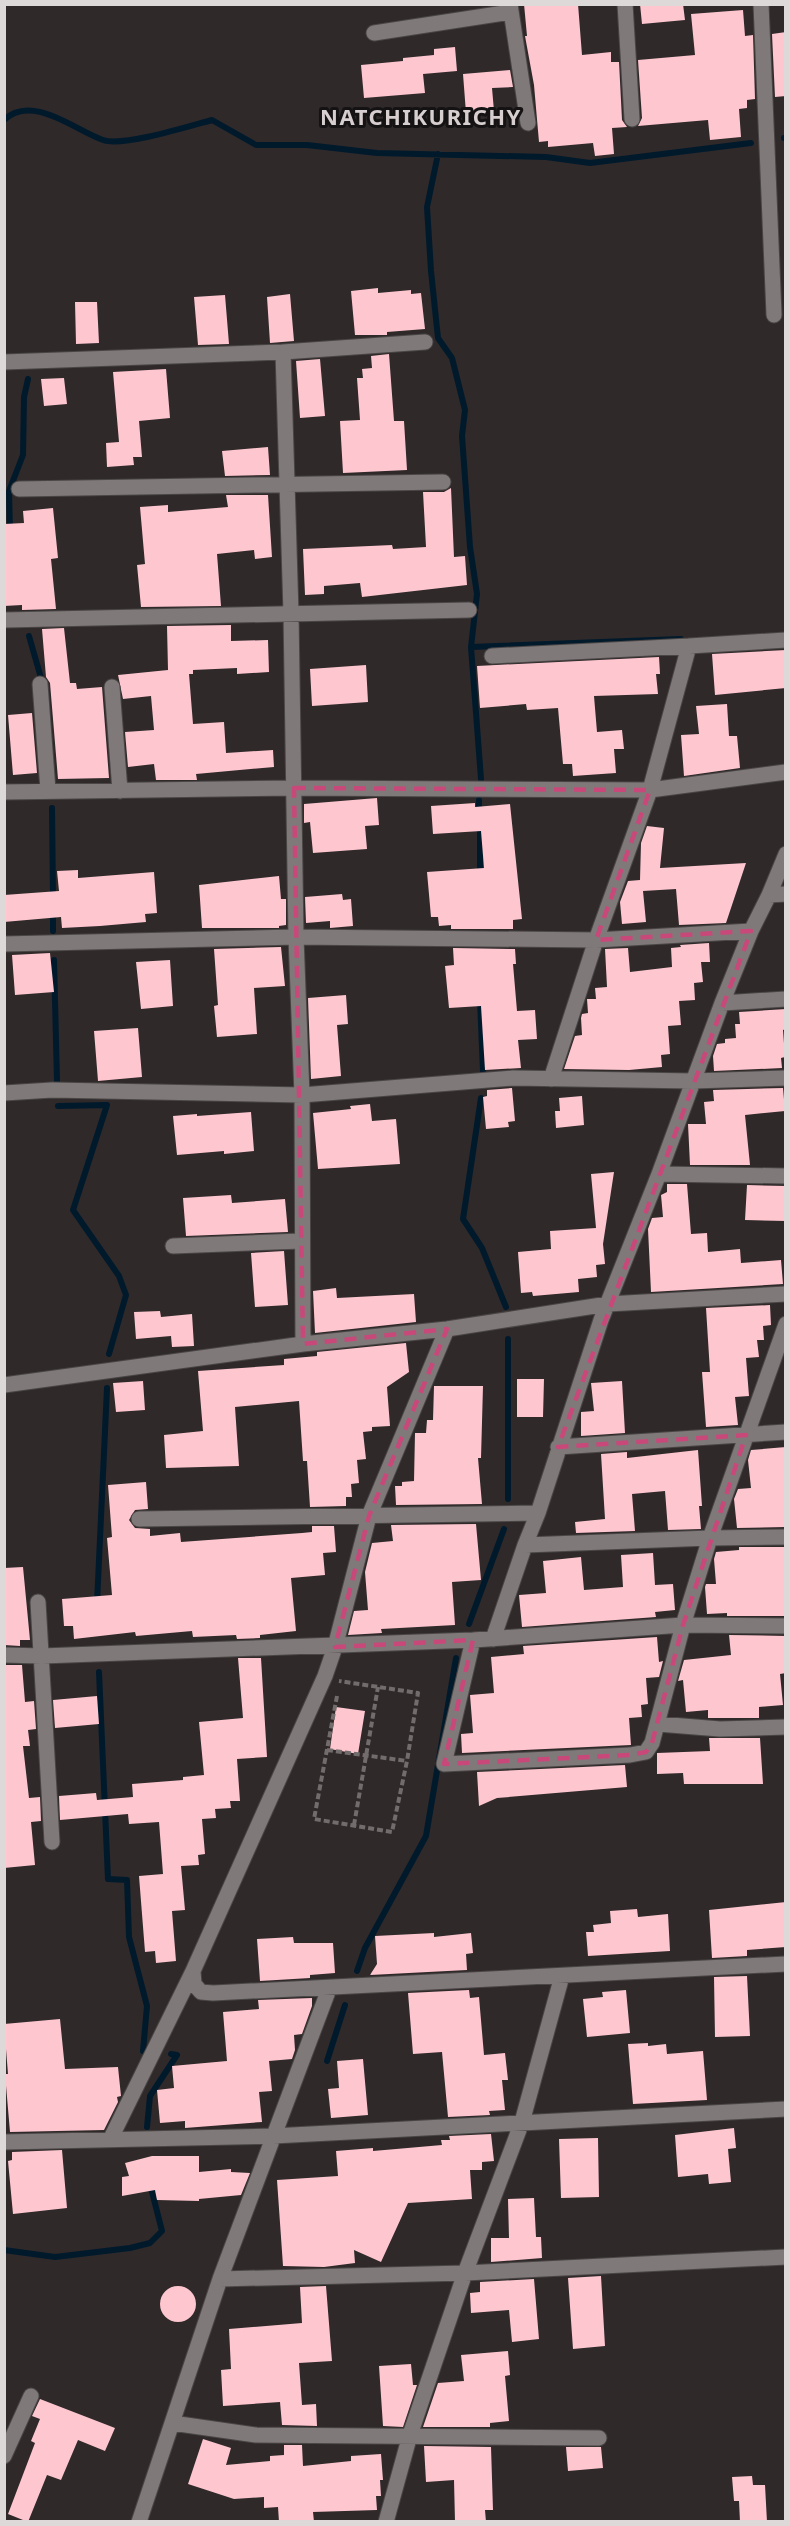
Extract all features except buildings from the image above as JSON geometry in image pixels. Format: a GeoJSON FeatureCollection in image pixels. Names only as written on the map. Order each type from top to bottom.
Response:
{"type":"FeatureCollection","features":[{"type":"Feature","properties":{"kind":"street"},"geometry":{"type":"LineString","coordinates":[[625,4],[632,118]]}},
{"type":"Feature","properties":{"kind":"street"},"geometry":{"type":"LineString","coordinates":[[761,4],[774,315]]}},
{"type":"Feature","properties":{"kind":"street"},"geometry":{"type":"LineString","coordinates":[[374,33],[510,8],[528,123]]}},
{"type":"Feature","properties":{"kind":"street"},"geometry":{"type":"LineString","coordinates":[[4,362],[283,352],[425,342]]}},
{"type":"Feature","properties":{"kind":"street"},"geometry":{"type":"LineString","coordinates":[[283,352],[291,613],[296,936],[302,1095],[303,1344]]}},
{"type":"Feature","properties":{"kind":"street"},"geometry":{"type":"LineString","coordinates":[[19,489],[443,482]]}},
{"type":"Feature","properties":{"kind":"street"},"geometry":{"type":"LineString","coordinates":[[4,620],[469,610]]}},
{"type":"Feature","properties":{"kind":"street"},"geometry":{"type":"LineString","coordinates":[[492,656],[786,640]]}},
{"type":"Feature","properties":{"kind":"street"},"geometry":{"type":"LineString","coordinates":[[551,1079],[596,940],[650,790],[689,646]]}},
{"type":"Feature","properties":{"kind":"street"},"geometry":{"type":"LineString","coordinates":[[40,684],[48,790]]}},
{"type":"Feature","properties":{"kind":"street"},"geometry":{"type":"LineString","coordinates":[[112,687],[120,791]]}},
{"type":"Feature","properties":{"kind":"street"},"geometry":{"type":"LineString","coordinates":[[4,792],[294,788],[650,790],[786,772]]}},
{"type":"Feature","properties":{"kind":"street"},"geometry":{"type":"LineString","coordinates":[[493,1639],[608,1304],[722,1003],[786,854]]}},
{"type":"Feature","properties":{"kind":"street"},"geometry":{"type":"LineString","coordinates":[[769,895],[786,894]]}},
{"type":"Feature","properties":{"kind":"street"},"geometry":{"type":"LineString","coordinates":[[4,944],[296,936],[596,940],[751,931]]}},
{"type":"Feature","properties":{"kind":"street"},"geometry":{"type":"LineString","coordinates":[[722,1003],[786,999]]}},
{"type":"Feature","properties":{"kind":"street"},"geometry":{"type":"LineString","coordinates":[[4,1093],[52,1090],[302,1095],[513,1078],[693,1082],[786,1078]]}},
{"type":"Feature","properties":{"kind":"street"},"geometry":{"type":"LineString","coordinates":[[659,1174],[786,1176]]}},
{"type":"Feature","properties":{"kind":"street"},"geometry":{"type":"LineString","coordinates":[[173,1246],[301,1241]]}},
{"type":"Feature","properties":{"kind":"street"},"geometry":{"type":"LineString","coordinates":[[4,1385],[303,1344],[447,1329],[608,1304],[786,1294]]}},
{"type":"Feature","properties":{"kind":"street"},"geometry":{"type":"LineString","coordinates":[[473,1641],[444,1764],[630,1755],[646,1752],[652,1743],[658,1724],[683,1624],[710,1538],[786,1324]]}},
{"type":"Feature","properties":{"kind":"street"},"geometry":{"type":"LineString","coordinates":[[111,2138],[193,1971],[320,1686],[335,1647],[369,1516],[447,1329]]}},
{"type":"Feature","properties":{"kind":"street"},"geometry":{"type":"LineString","coordinates":[[558,1447],[786,1432]]}},
{"type":"Feature","properties":{"kind":"street"},"geometry":{"type":"LineString","coordinates":[[139,1519],[538,1513]]}},
{"type":"Feature","properties":{"kind":"street"},"geometry":{"type":"LineString","coordinates":[[525,1545],[786,1537]]}},
{"type":"Feature","properties":{"kind":"street"},"geometry":{"type":"LineString","coordinates":[[38,1602],[52,1842]]}},
{"type":"Feature","properties":{"kind":"street"},"geometry":{"type":"LineString","coordinates":[[4,1655],[42,1656],[473,1641],[683,1624],[786,1626]]}},
{"type":"Feature","properties":{"kind":"street"},"geometry":{"type":"LineString","coordinates":[[658,1724],[720,1729],[786,1727]]}},
{"type":"Feature","properties":{"kind":"street"},"geometry":{"type":"LineString","coordinates":[[193,1971],[194,1983],[201,1992],[213,1993],[329,1989],[786,1964]]}},
{"type":"Feature","properties":{"kind":"street"},"geometry":{"type":"LineString","coordinates":[[386,2522],[410,2435],[465,2272],[522,2121],[562,1976]]}},
{"type":"Feature","properties":{"kind":"street"},"geometry":{"type":"LineString","coordinates":[[139,2522],[220,2279],[329,1989]]}},
{"type":"Feature","properties":{"kind":"street"},"geometry":{"type":"LineString","coordinates":[[4,2142],[273,2136],[522,2121],[786,2109]]}},
{"type":"Feature","properties":{"kind":"street"},"geometry":{"type":"LineString","coordinates":[[220,2279],[465,2272],[786,2257]]}},
{"type":"Feature","properties":{"kind":"street"},"geometry":{"type":"LineString","coordinates":[[4,2456],[31,2396]]}},
{"type":"Feature","properties":{"kind":"street"},"geometry":{"type":"LineString","coordinates":[[172,2423],[256,2435],[599,2438]]}},
{"type":"Feature","properties":{"kind":"path"},"geometry":{"type":"LineString","coordinates":[[340,1681],[418,1693],[392,1833],[314,1819],[327,1750],[340,1681]]}},
{"type":"Feature","properties":{"kind":"path"},"geometry":{"type":"LineString","coordinates":[[354,1825],[378,1687]]}},
{"type":"Feature","properties":{"kind":"path"},"geometry":{"type":"LineString","coordinates":[[327,1750],[407,1761]]}},
{"type":"Feature","properties":{"kind":"highlighted area"},"geometry":{"type":"Polygon","coordinates":[[[294,788],[650,790],[596,940],[751,931],[558,1447],[746,1435],[683,1625],[652,1743],[646,1752],[630,1755],[444,1764],[473,1640],[335,1647],[369,1516],[447,1329],[303,1344],[294,788]]]}},
{"type":"Feature","properties":{"kind":"waterway"},"geometry":{"type":"LineString","coordinates":[[4,120],[15,113],[27,110],[41,112],[103,140],[113,141],[157,135],[212,120],[256,145],[307,145],[377,153],[546,157],[590,163],[751,143]]}},
{"type":"Feature","properties":{"kind":"waterway"},"geometry":{"type":"LineString","coordinates":[[438,154],[427,207],[431,271],[438,338],[452,358],[465,410],[462,436],[470,547],[477,594],[471,647]]}},
{"type":"Feature","properties":{"kind":"waterway"},"geometry":{"type":"LineString","coordinates":[[10,531],[9,491],[23,455],[24,397],[28,379]]}},
{"type":"Feature","properties":{"kind":"waterway"},"geometry":{"type":"LineString","coordinates":[[29,636],[43,685]]}},
{"type":"Feature","properties":{"kind":"waterway"},"geometry":{"type":"LineString","coordinates":[[481,779],[471,647],[681,639]]}},
{"type":"Feature","properties":{"kind":"waterway"},"geometry":{"type":"LineString","coordinates":[[479,800],[479,814]]}},
{"type":"Feature","properties":{"kind":"waterway"},"geometry":{"type":"LineString","coordinates":[[52,808],[53,897]]}},
{"type":"Feature","properties":{"kind":"waterway"},"geometry":{"type":"LineString","coordinates":[[480,825],[480,874]]}},
{"type":"Feature","properties":{"kind":"waterway"},"geometry":{"type":"LineString","coordinates":[[53,910],[53,931]]}},
{"type":"Feature","properties":{"kind":"waterway"},"geometry":{"type":"LineString","coordinates":[[54,960],[57,1081]]}},
{"type":"Feature","properties":{"kind":"waterway"},"geometry":{"type":"LineString","coordinates":[[480,1000],[483,1071]]}},
{"type":"Feature","properties":{"kind":"waterway"},"geometry":{"type":"LineString","coordinates":[[481,1098],[463,1219],[482,1248],[506,1307]]}},
{"type":"Feature","properties":{"kind":"waterway"},"geometry":{"type":"LineString","coordinates":[[58,1106],[107,1105],[73,1210],[119,1276],[126,1295],[109,1354]]}},
{"type":"Feature","properties":{"kind":"waterway"},"geometry":{"type":"LineString","coordinates":[[508,1339],[508,1499]]}},
{"type":"Feature","properties":{"kind":"waterway"},"geometry":{"type":"LineString","coordinates":[[97,1603],[107,1388]]}},
{"type":"Feature","properties":{"kind":"waterway"},"geometry":{"type":"LineString","coordinates":[[469,1624],[504,1529]]}},
{"type":"Feature","properties":{"kind":"waterway"},"geometry":{"type":"LineString","coordinates":[[357,1971],[365,1948],[426,1836],[456,1658]]}},
{"type":"Feature","properties":{"kind":"waterway"},"geometry":{"type":"LineString","coordinates":[[99,1672],[108,1879],[127,1880],[129,1937],[147,2006],[143,2051]]}},
{"type":"Feature","properties":{"kind":"waterway"},"geometry":{"type":"LineString","coordinates":[[327,2061],[345,2005]]}},
{"type":"Feature","properties":{"kind":"waterway"},"geometry":{"type":"LineString","coordinates":[[147,2127],[150,2096],[177,2055],[171,2054]]}},
{"type":"Feature","properties":{"kind":"waterway"},"geometry":{"type":"LineString","coordinates":[[4,2250],[55,2257],[130,2248],[150,2243],[162,2231],[150,2184]]}},
{"type":"Feature","properties":{"kind":"district","name":"NATCHIKURICHY"},"geometry":{"type":"Point","coordinates":[421,116]}}]}
